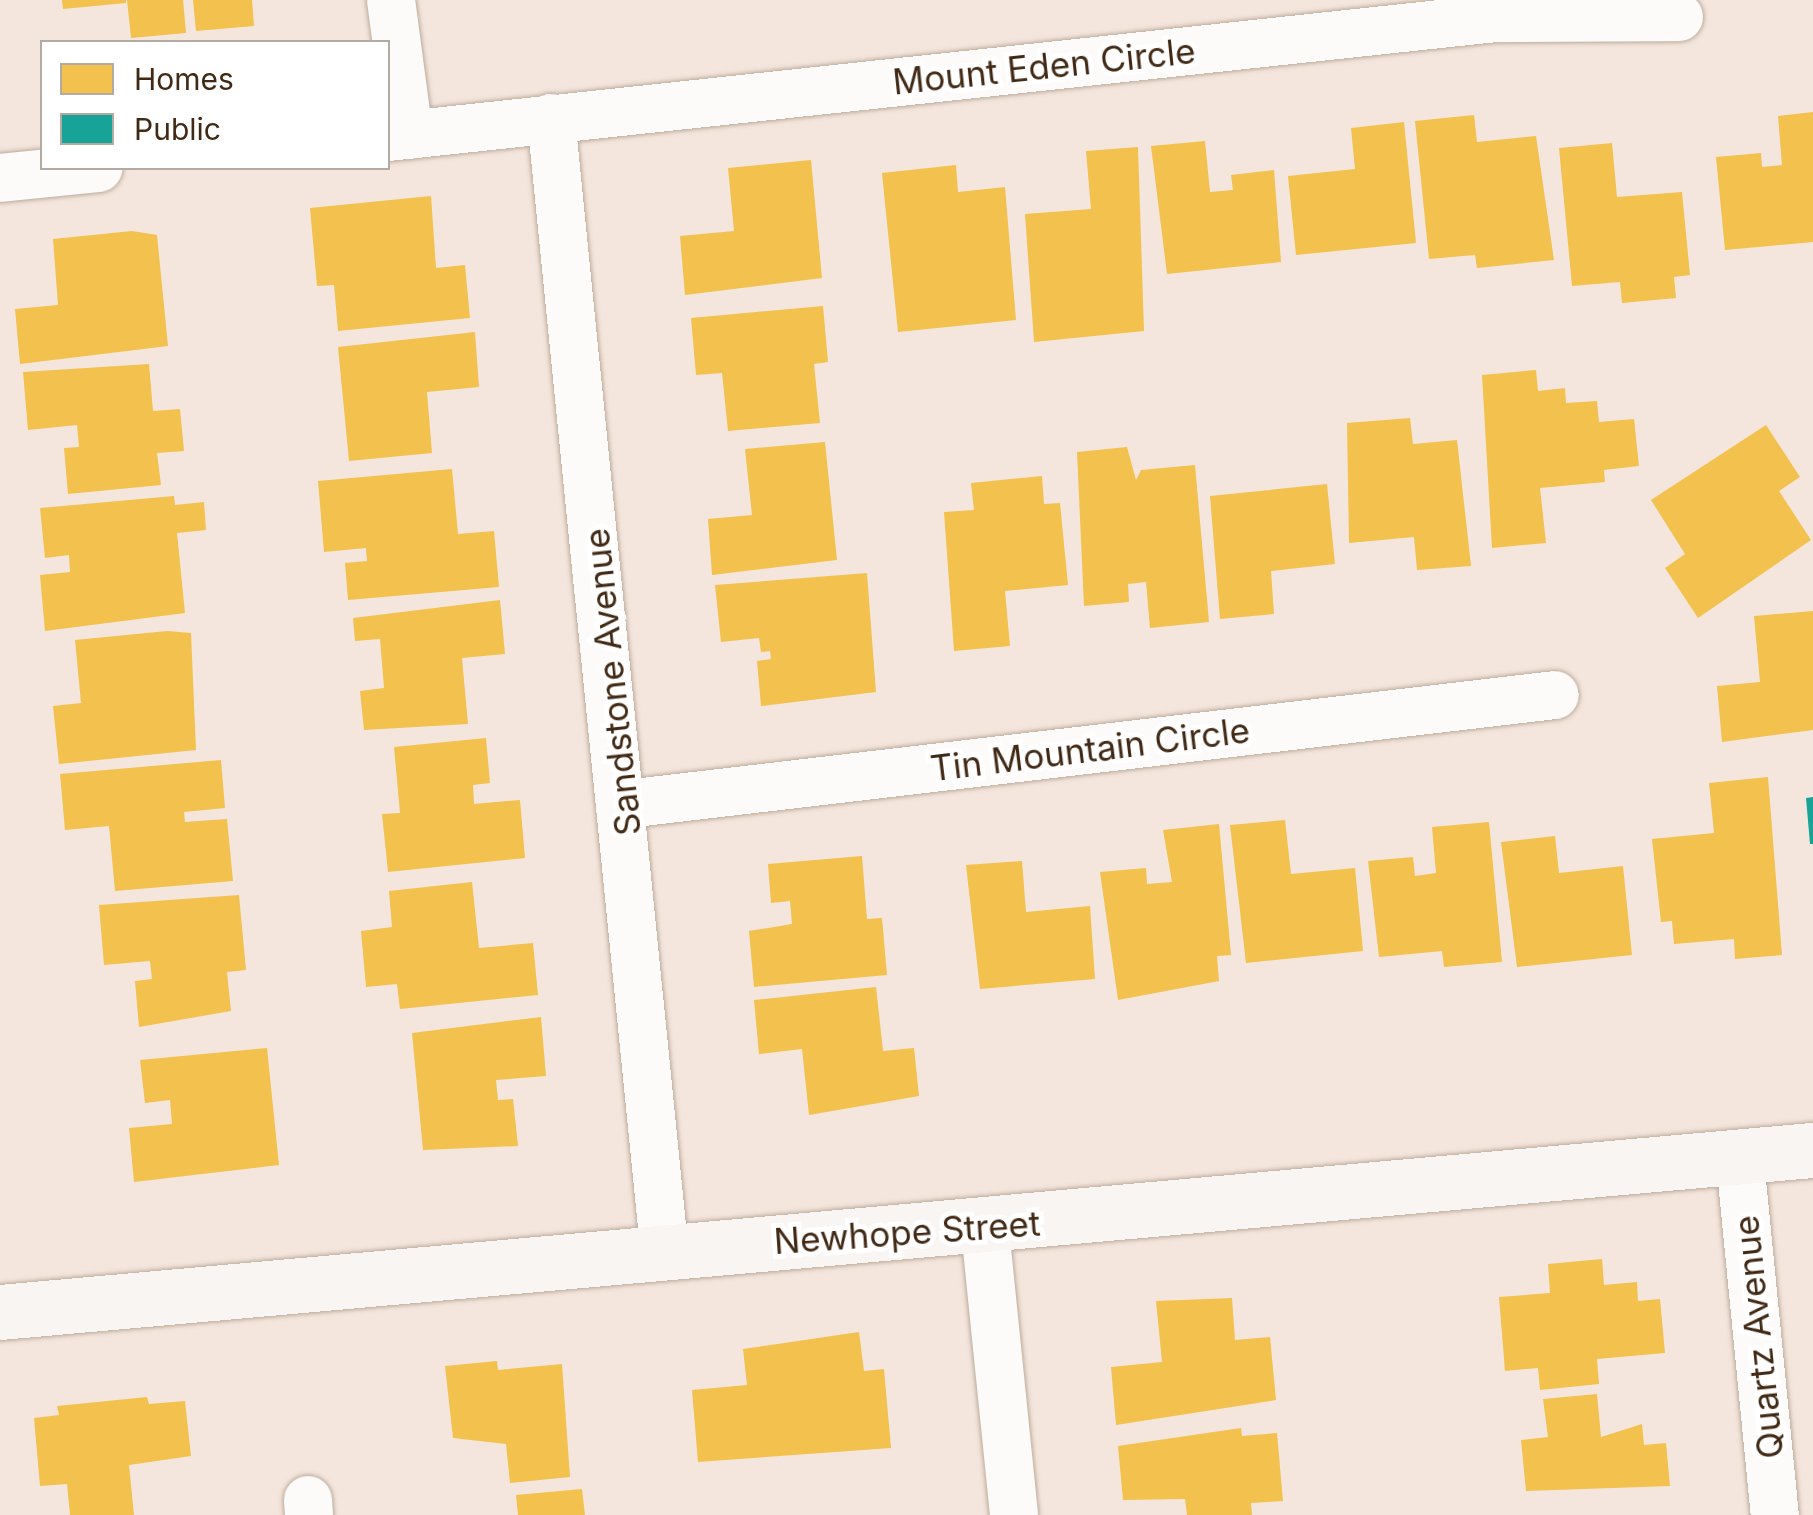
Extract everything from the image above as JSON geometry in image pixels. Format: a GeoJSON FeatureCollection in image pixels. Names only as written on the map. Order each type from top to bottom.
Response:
{"type":"FeatureCollection","features":[{"type":"Feature","properties":{"kind":"street"},"geometry":{"type":"LineString","coordinates":[[391,0],[398,136]]}},
{"type":"Feature","properties":{"kind":"street","name":"Mount Eden Circle"},"geometry":{"type":"LineString","coordinates":[[398,136],[1496,18],[1679,17]]}},
{"type":"Feature","properties":{"kind":"street","name":"Sandstone Avenue"},"geometry":{"type":"LineString","coordinates":[[551,118],[626,804],[664,1247]]}},
{"type":"Feature","properties":{"kind":"street"},"geometry":{"type":"LineString","coordinates":[[0,178],[78,170]]}},
{"type":"Feature","properties":{"kind":"street","name":"Tin Mountain Circle"},"geometry":{"type":"LineString","coordinates":[[626,804],[1555,695]]}},
{"type":"Feature","properties":{"kind":"street","name":"Newhope Street"},"geometry":{"type":"LineString","coordinates":[[0,1312],[664,1247],[986,1229],[1740,1160],[1813,1150]]}},
{"type":"Feature","properties":{"kind":"street","name":"Quartz Avenue"},"geometry":{"type":"LineString","coordinates":[[1740,1160],[1775,1515]]}},
{"type":"Feature","properties":{"kind":"street"},"geometry":{"type":"LineString","coordinates":[[986,1229],[1014,1515]]}},
{"type":"Feature","properties":{"kind":"building: Homes"},"geometry":{"type":"Polygon","coordinates":[[[62,0],[126,0],[126,3],[63,9],[62,0]]]}},
{"type":"Feature","properties":{"kind":"building: Homes"},"geometry":{"type":"Polygon","coordinates":[[[127,0],[183,0],[186,33],[131,38],[127,0]]]}},
{"type":"Feature","properties":{"kind":"building: Homes"},"geometry":{"type":"Polygon","coordinates":[[[193,0],[252,0],[254,26],[196,31],[193,0]]]}},
{"type":"Feature","properties":{"kind":"building: Homes"},"geometry":{"type":"Polygon","coordinates":[[[1813,112],[1813,242],[1725,250],[1716,157],[1761,153],[1762,167],[1782,165],[1778,116],[1813,112]]]}},
{"type":"Feature","properties":{"kind":"building: Homes"},"geometry":{"type":"Polygon","coordinates":[[[1474,115],[1477,142],[1536,136],[1554,260],[1477,268],[1475,255],[1429,259],[1415,121],[1474,115]]]}},
{"type":"Feature","properties":{"kind":"building: Homes"},"geometry":{"type":"Polygon","coordinates":[[[1404,122],[1416,243],[1296,255],[1288,176],[1355,169],[1351,128],[1404,122]]]}},
{"type":"Feature","properties":{"kind":"building: Homes"},"geometry":{"type":"Polygon","coordinates":[[[1205,141],[1210,192],[1233,190],[1231,175],[1274,170],[1281,262],[1167,274],[1151,146],[1205,141]]]}},
{"type":"Feature","properties":{"kind":"building: Homes"},"geometry":{"type":"Polygon","coordinates":[[[1612,143],[1617,197],[1682,192],[1690,275],[1674,277],[1676,298],[1622,303],[1620,282],[1572,286],[1559,148],[1612,143]]]}},
{"type":"Feature","properties":{"kind":"building: Homes"},"geometry":{"type":"Polygon","coordinates":[[[1138,147],[1144,331],[1034,342],[1025,214],[1091,209],[1086,151],[1138,147]]]}},
{"type":"Feature","properties":{"kind":"building: Homes"},"geometry":{"type":"Polygon","coordinates":[[[811,160],[822,278],[685,295],[680,236],[734,231],[728,168],[811,160]]]}},
{"type":"Feature","properties":{"kind":"building: Homes"},"geometry":{"type":"Polygon","coordinates":[[[956,165],[958,192],[1005,187],[1016,320],[898,332],[882,173],[956,165]]]}},
{"type":"Feature","properties":{"kind":"building: Homes"},"geometry":{"type":"Polygon","coordinates":[[[431,196],[436,268],[465,265],[470,318],[338,331],[334,285],[317,286],[310,208],[431,196]]]}},
{"type":"Feature","properties":{"kind":"building: Homes"},"geometry":{"type":"Polygon","coordinates":[[[132,231],[157,235],[168,346],[20,364],[15,309],[58,305],[53,239],[132,231]]]}},
{"type":"Feature","properties":{"kind":"building: Homes"},"geometry":{"type":"Polygon","coordinates":[[[823,306],[828,362],[814,364],[820,423],[728,431],[722,373],[696,375],[691,318],[823,306]]]}},
{"type":"Feature","properties":{"kind":"building: Homes"},"geometry":{"type":"Polygon","coordinates":[[[475,332],[479,387],[427,392],[432,453],[349,461],[338,347],[475,332]]]}},
{"type":"Feature","properties":{"kind":"building: Homes"},"geometry":{"type":"Polygon","coordinates":[[[149,364],[153,411],[180,409],[184,451],[157,453],[161,485],[68,494],[64,448],[79,447],[77,425],[28,430],[23,372],[149,364]]]}},
{"type":"Feature","properties":{"kind":"building: Homes"},"geometry":{"type":"Polygon","coordinates":[[[1536,370],[1538,391],[1565,388],[1566,403],[1597,401],[1599,422],[1634,419],[1639,466],[1604,470],[1605,482],[1540,488],[1546,543],[1492,548],[1482,375],[1536,370]]]}},
{"type":"Feature","properties":{"kind":"building: Homes"},"geometry":{"type":"Polygon","coordinates":[[[1410,418],[1413,444],[1457,440],[1471,566],[1417,570],[1414,537],[1349,543],[1347,423],[1410,418]]]}},
{"type":"Feature","properties":{"kind":"building: Homes"},"geometry":{"type":"Polygon","coordinates":[[[1766,425],[1800,477],[1779,491],[1811,540],[1698,618],[1665,568],[1685,554],[1651,500],[1766,425]]]}},
{"type":"Feature","properties":{"kind":"building: Homes"},"geometry":{"type":"Polygon","coordinates":[[[825,442],[837,560],[712,575],[708,519],[752,515],[745,449],[825,442]]]}},
{"type":"Feature","properties":{"kind":"building: Homes"},"geometry":{"type":"Polygon","coordinates":[[[1127,447],[1136,480],[1141,470],[1195,465],[1209,622],[1150,628],[1146,582],[1128,584],[1129,602],[1084,606],[1077,452],[1127,447]]]}},
{"type":"Feature","properties":{"kind":"building: Homes"},"geometry":{"type":"Polygon","coordinates":[[[452,469],[458,534],[494,531],[499,587],[348,600],[345,563],[367,561],[366,548],[324,552],[318,481],[452,469]]]}},
{"type":"Feature","properties":{"kind":"building: Homes"},"geometry":{"type":"Polygon","coordinates":[[[1042,476],[1044,504],[1060,503],[1068,585],[1005,591],[1010,646],[954,651],[944,512],[974,510],[971,483],[1042,476]]]}},
{"type":"Feature","properties":{"kind":"building: Homes"},"geometry":{"type":"Polygon","coordinates":[[[1327,484],[1335,564],[1271,571],[1274,614],[1220,619],[1210,496],[1327,484]]]}},
{"type":"Feature","properties":{"kind":"building: Homes"},"geometry":{"type":"Polygon","coordinates":[[[174,496],[175,505],[204,502],[206,530],[177,533],[185,613],[45,631],[40,575],[70,572],[69,555],[45,558],[40,508],[174,496]]]}},
{"type":"Feature","properties":{"kind":"building: Homes"},"geometry":{"type":"Polygon","coordinates":[[[867,573],[876,692],[761,706],[757,661],[771,659],[770,651],[761,652],[759,638],[721,642],[715,585],[867,573]]]}},
{"type":"Feature","properties":{"kind":"building: Homes"},"geometry":{"type":"Polygon","coordinates":[[[500,600],[505,654],[462,658],[468,724],[364,730],[360,691],[384,688],[380,639],[355,641],[353,618],[500,600]]]}},
{"type":"Feature","properties":{"kind":"building: Homes"},"geometry":{"type":"Polygon","coordinates":[[[1813,611],[1813,730],[1722,742],[1717,686],[1760,682],[1754,616],[1813,611]]]}},
{"type":"Feature","properties":{"kind":"building: Homes"},"geometry":{"type":"Polygon","coordinates":[[[167,631],[191,633],[196,750],[59,764],[53,706],[81,703],[75,640],[167,631]]]}},
{"type":"Feature","properties":{"kind":"building: Homes"},"geometry":{"type":"Polygon","coordinates":[[[486,738],[490,783],[473,785],[474,804],[520,800],[525,858],[388,872],[382,814],[400,813],[394,747],[486,738]]]}},
{"type":"Feature","properties":{"kind":"building: Homes"},"geometry":{"type":"Polygon","coordinates":[[[221,760],[225,808],[184,812],[185,822],[227,819],[233,881],[115,891],[109,826],[65,830],[60,774],[221,760]]]}},
{"type":"Feature","properties":{"kind":"building: Homes"},"geometry":{"type":"Polygon","coordinates":[[[1768,777],[1782,955],[1735,959],[1734,939],[1674,944],[1672,921],[1661,922],[1652,839],[1714,833],[1709,783],[1768,777]]]}},
{"type":"Feature","properties":{"kind":"building: Homes"},"geometry":{"type":"Polygon","coordinates":[[[1285,820],[1291,874],[1355,868],[1363,951],[1246,963],[1230,825],[1285,820]]]}},
{"type":"Feature","properties":{"kind":"building: Homes"},"geometry":{"type":"Polygon","coordinates":[[[1489,822],[1502,962],[1444,967],[1442,951],[1379,957],[1368,861],[1413,857],[1415,876],[1436,873],[1432,827],[1489,822]]]}},
{"type":"Feature","properties":{"kind":"building: Homes"},"geometry":{"type":"Polygon","coordinates":[[[1219,824],[1231,955],[1217,956],[1219,981],[1118,1000],[1100,872],[1146,868],[1147,884],[1172,882],[1163,830],[1219,824]]]}},
{"type":"Feature","properties":{"kind":"building: Homes"},"geometry":{"type":"Polygon","coordinates":[[[1555,836],[1559,873],[1623,866],[1632,955],[1517,967],[1501,842],[1555,836]]]}},
{"type":"Feature","properties":{"kind":"building: Homes"},"geometry":{"type":"Polygon","coordinates":[[[862,856],[867,919],[882,918],[887,975],[754,987],[749,931],[792,924],[790,901],[771,903],[768,864],[862,856]]]}},
{"type":"Feature","properties":{"kind":"building: Homes"},"geometry":{"type":"Polygon","coordinates":[[[1022,861],[1026,912],[1090,906],[1095,979],[980,989],[966,865],[1022,861]]]}},
{"type":"Feature","properties":{"kind":"building: Homes"},"geometry":{"type":"Polygon","coordinates":[[[472,882],[479,948],[533,943],[538,995],[400,1009],[397,984],[366,987],[361,931],[392,927],[389,891],[472,882]]]}},
{"type":"Feature","properties":{"kind":"building: Homes"},"geometry":{"type":"Polygon","coordinates":[[[239,895],[246,970],[227,972],[231,1011],[139,1027],[135,981],[152,979],[150,961],[104,965],[99,905],[239,895]]]}},
{"type":"Feature","properties":{"kind":"building: Homes"},"geometry":{"type":"Polygon","coordinates":[[[876,987],[883,1051],[914,1048],[919,1096],[809,1115],[802,1049],[759,1054],[754,1000],[876,987]]]}},
{"type":"Feature","properties":{"kind":"building: Homes"},"geometry":{"type":"Polygon","coordinates":[[[541,1017],[546,1076],[496,1080],[498,1100],[513,1099],[518,1146],[423,1150],[412,1033],[541,1017]]]}},
{"type":"Feature","properties":{"kind":"building: Homes"},"geometry":{"type":"Polygon","coordinates":[[[267,1048],[279,1165],[134,1182],[129,1128],[172,1124],[170,1100],[145,1103],[140,1060],[267,1048]]]}},
{"type":"Feature","properties":{"kind":"building: Homes"},"geometry":{"type":"Polygon","coordinates":[[[1602,1259],[1604,1285],[1637,1282],[1638,1301],[1660,1299],[1665,1353],[1597,1359],[1599,1384],[1540,1390],[1538,1368],[1505,1371],[1499,1297],[1550,1293],[1548,1264],[1602,1259]]]}},
{"type":"Feature","properties":{"kind":"building: Homes"},"geometry":{"type":"Polygon","coordinates":[[[1232,1298],[1235,1340],[1270,1337],[1276,1400],[1116,1425],[1111,1367],[1162,1362],[1156,1301],[1232,1298]]]}},
{"type":"Feature","properties":{"kind":"building: Homes"},"geometry":{"type":"Polygon","coordinates":[[[859,1332],[864,1371],[884,1369],[891,1448],[698,1462],[692,1390],[747,1385],[743,1349],[859,1332]]]}},
{"type":"Feature","properties":{"kind":"building: Homes"},"geometry":{"type":"Polygon","coordinates":[[[497,1361],[498,1370],[562,1364],[570,1477],[510,1483],[506,1444],[453,1438],[445,1366],[497,1361]]]}},
{"type":"Feature","properties":{"kind":"building: Homes"},"geometry":{"type":"Polygon","coordinates":[[[1597,1394],[1601,1437],[1642,1424],[1644,1445],[1666,1443],[1670,1486],[1526,1491],[1521,1440],[1548,1437],[1543,1399],[1597,1394]]]}},
{"type":"Feature","properties":{"kind":"building: Homes"},"geometry":{"type":"Polygon","coordinates":[[[147,1397],[149,1404],[185,1401],[191,1456],[129,1465],[134,1515],[70,1515],[67,1484],[40,1486],[34,1418],[59,1415],[57,1406],[147,1397]]]}},
{"type":"Feature","properties":{"kind":"building: Homes"},"geometry":{"type":"Polygon","coordinates":[[[1241,1428],[1242,1436],[1277,1433],[1283,1501],[1251,1503],[1252,1515],[1187,1515],[1185,1499],[1123,1500],[1118,1446],[1241,1428]]]}},
{"type":"Feature","properties":{"kind":"building: Homes"},"geometry":{"type":"Polygon","coordinates":[[[582,1489],[585,1515],[518,1515],[516,1495],[582,1489]]]}},
{"type":"Feature","properties":{"kind":"building: Public"},"geometry":{"type":"Polygon","coordinates":[[[1813,797],[1813,844],[1810,844],[1806,798],[1813,797]]]}}]}
